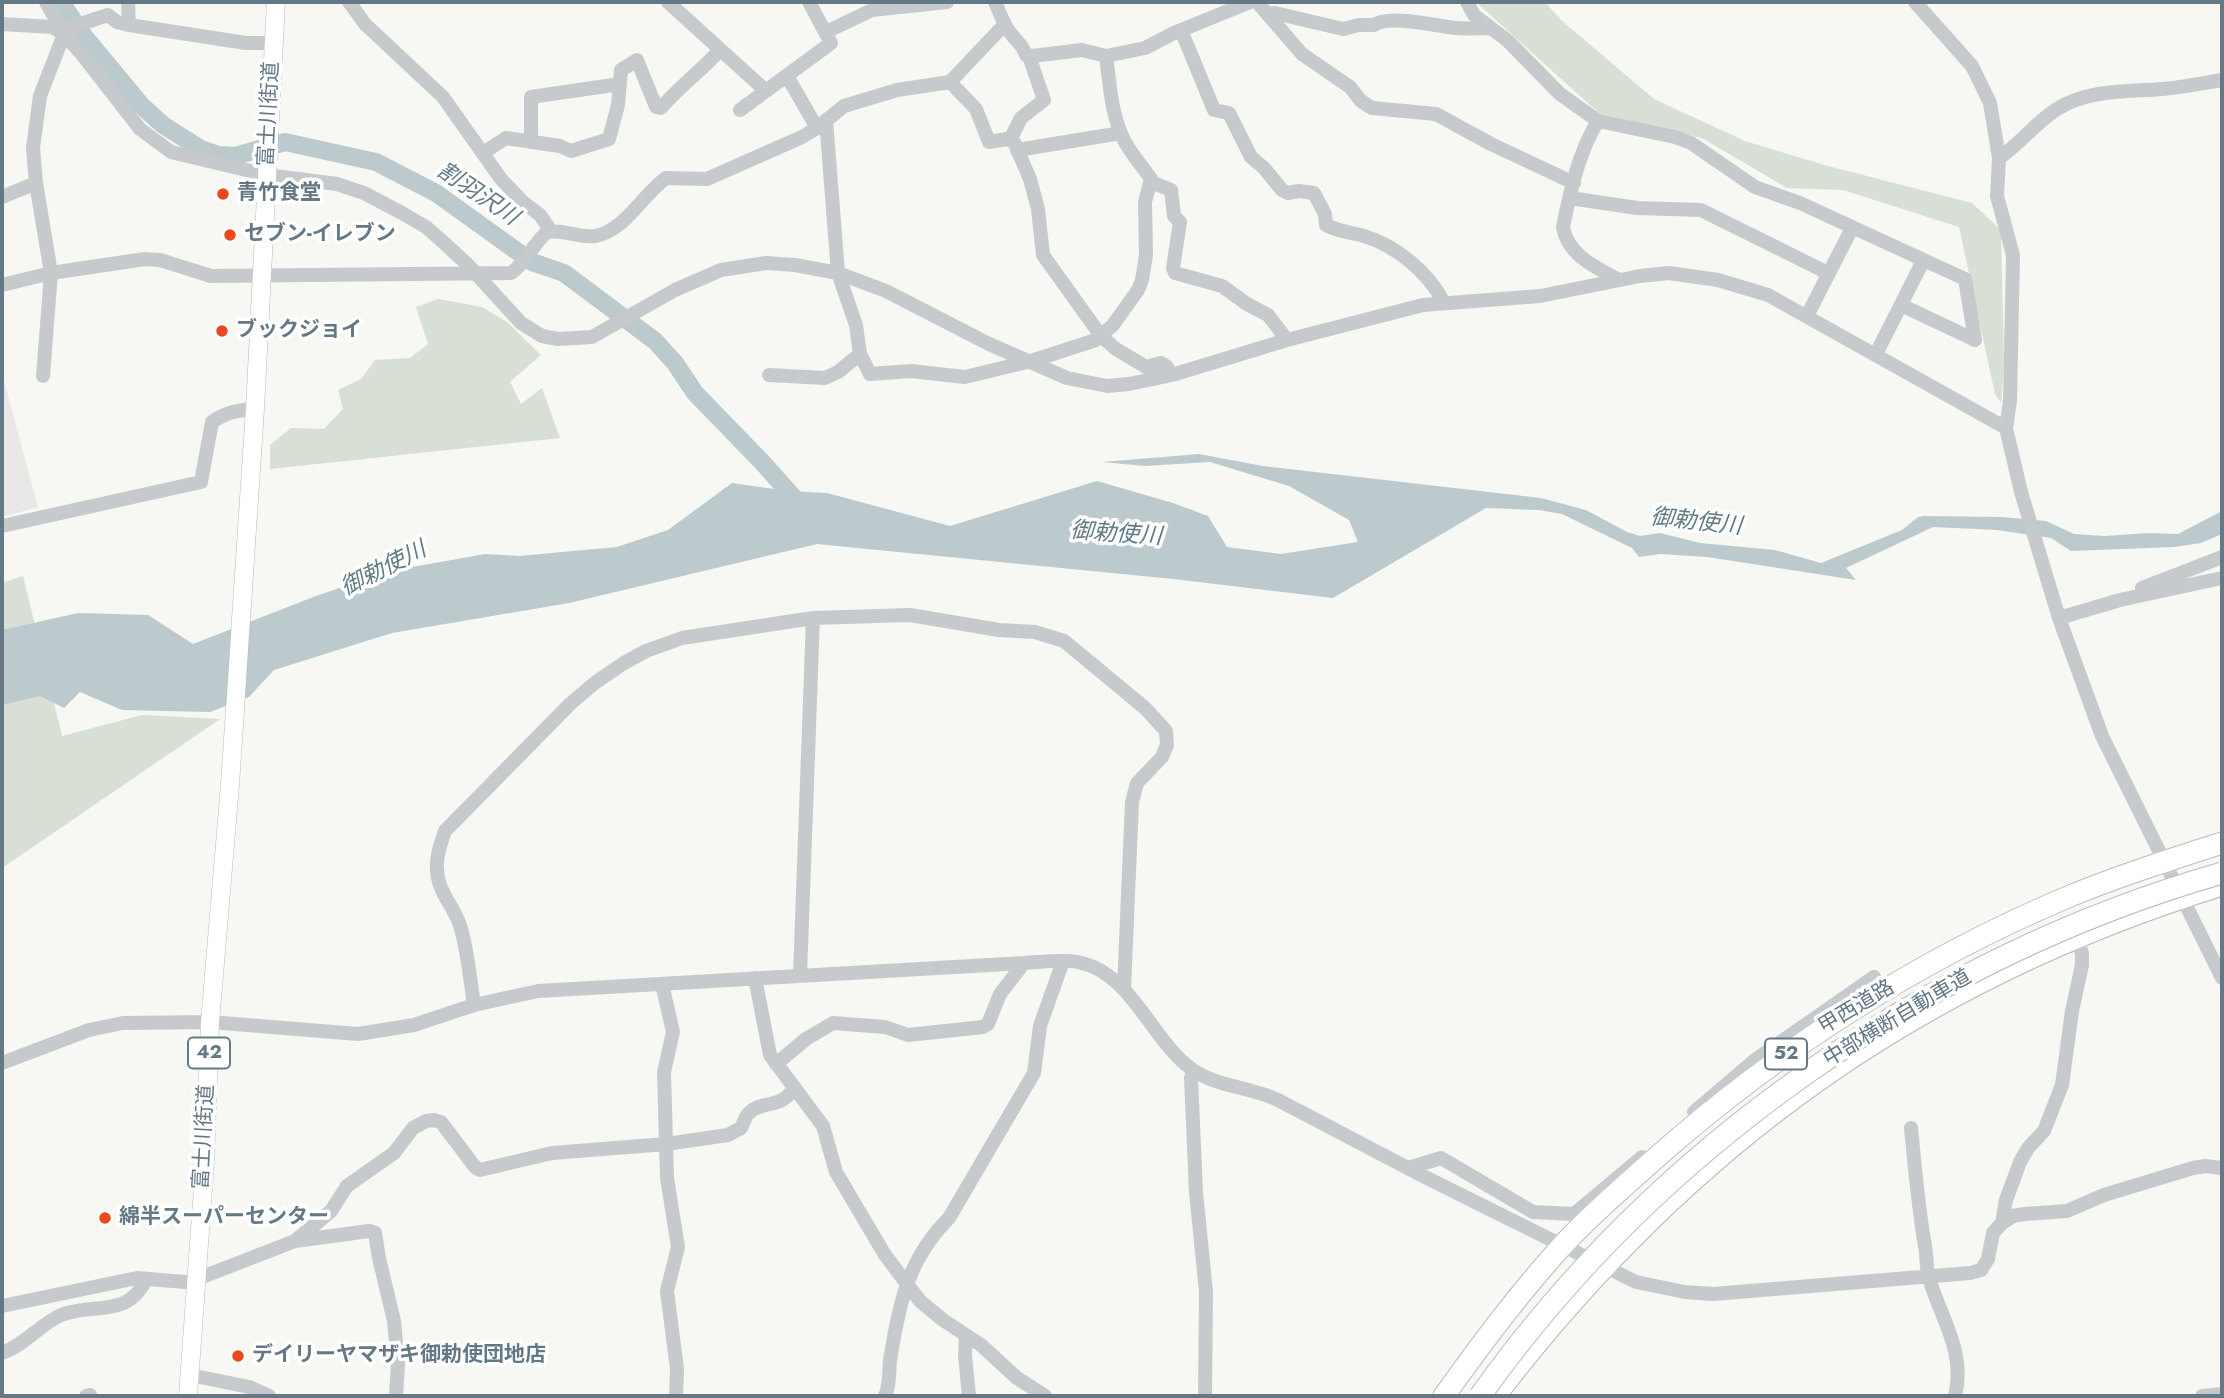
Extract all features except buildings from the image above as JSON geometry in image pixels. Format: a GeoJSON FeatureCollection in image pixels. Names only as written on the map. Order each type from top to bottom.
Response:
{"type":"FeatureCollection","features":[{"type":"Feature","properties":{"kind":"highway","name":"甲西道路"},"geometry":{"type":"LineString","coordinates":[[1444,1396],[1485,1340],[1563,1244],[1689,1130],[1755,1076],[1817,1032],[1954,951],[2100,884],[2222,843]]}},
{"type":"Feature","properties":{"kind":"highway","name":"中部横断自動車道"},"geometry":{"type":"LineString","coordinates":[[1480,1396],[1529,1332],[1614,1238],[1703,1154],[1803,1077],[1912,1007],[2021,950],[2136,901],[2222,873]]}},
{"type":"Feature","properties":{"kind":"highway","name":"甲西道路"},"geometry":{"type":"LineString","coordinates":[[1495,1396],[1529,1352],[1604,1266],[1657,1212],[1713,1161],[1825,1074],[1961,992],[2019,962],[2076,937],[2222,885]]}},
{"type":"Feature","properties":{"kind":"main road","name":"富士川街道"},"geometry":{"type":"LineString","coordinates":[[188,1396],[197,1281],[210,1022],[230,785],[255,409],[276,2]]}},
{"type":"Feature","properties":{"kind":"street"},"geometry":{"type":"LineString","coordinates":[[46,2],[80,52],[140,129],[171,152],[267,175],[337,184],[381,201],[426,227],[521,323],[542,336],[568,339],[592,337],[610,329],[652,302],[721,270],[766,263],[795,265],[838,273],[886,290],[989,344],[1067,378],[1107,386],[1172,374],[1391,312],[1444,303],[1540,296],[1640,276],[1669,274],[1709,278],[1768,295],[2006,428]]}},
{"type":"Feature","properties":{"kind":"street"},"geometry":{"type":"LineString","coordinates":[[128,2],[129,25]]}},
{"type":"Feature","properties":{"kind":"street"},"geometry":{"type":"LineString","coordinates":[[349,2],[365,24],[443,97],[501,179],[540,215],[545,235]]}},
{"type":"Feature","properties":{"kind":"street"},"geometry":{"type":"LineString","coordinates":[[668,2],[766,91]]}},
{"type":"Feature","properties":{"kind":"street"},"geometry":{"type":"LineString","coordinates":[[740,110],[831,43],[809,2]]}},
{"type":"Feature","properties":{"kind":"street"},"geometry":{"type":"LineString","coordinates":[[826,32],[873,10],[947,2]]}},
{"type":"Feature","properties":{"kind":"street"},"geometry":{"type":"LineString","coordinates":[[995,2],[1013,37],[1022,44],[1026,55],[1029,55],[1044,100],[1021,118],[1014,145],[1030,179],[1038,209],[1044,255],[1101,336],[1137,363],[1146,367],[1161,363],[1172,374]]}},
{"type":"Feature","properties":{"kind":"street"},"geometry":{"type":"LineString","coordinates":[[1029,55],[1082,50],[1106,56],[1146,48],[1181,30],[1250,2]]}},
{"type":"Feature","properties":{"kind":"street"},"geometry":{"type":"LineString","coordinates":[[1467,2],[1474,15],[1508,41],[1560,94],[1598,121],[1675,137],[1691,143],[1755,187],[1800,203],[1965,279],[1975,340],[1901,305]]}},
{"type":"Feature","properties":{"kind":"street"},"geometry":{"type":"LineString","coordinates":[[1914,2],[1972,66],[1990,103],[1999,158],[1997,196],[2013,255],[2010,401],[2006,428],[2021,492],[2057,613],[2102,736],[2222,978]]}},
{"type":"Feature","properties":{"kind":"street"},"geometry":{"type":"LineString","coordinates":[[1262,8],[1343,29],[1359,24],[1374,25],[1378,22],[1489,28]]}},
{"type":"Feature","properties":{"kind":"street"},"geometry":{"type":"LineString","coordinates":[[1262,8],[1302,54],[1350,87],[1361,101],[1372,108],[1436,114],[1491,144],[1574,183]]}},
{"type":"Feature","properties":{"kind":"street"},"geometry":{"type":"LineString","coordinates":[[2,24],[52,27],[67,31],[108,15],[117,22],[129,25],[246,43],[274,43]]}},
{"type":"Feature","properties":{"kind":"street"},"geometry":{"type":"LineString","coordinates":[[545,235],[602,234],[619,224],[666,178],[707,179],[822,124],[844,106],[897,90],[950,82],[1005,23]]}},
{"type":"Feature","properties":{"kind":"street"},"geometry":{"type":"LineString","coordinates":[[1181,30],[1214,110],[1229,113],[1251,158],[1264,168],[1282,190],[1288,193],[1314,193],[1325,214],[1326,225],[1337,231],[1364,236],[1411,261],[1444,303]]}},
{"type":"Feature","properties":{"kind":"street"},"geometry":{"type":"LineString","coordinates":[[43,376],[51,273],[33,148],[40,96],[67,31]]}},
{"type":"Feature","properties":{"kind":"street"},"geometry":{"type":"LineString","coordinates":[[483,153],[506,138],[560,145],[571,150],[610,139],[618,104],[621,71],[637,60],[656,107],[661,108],[674,92],[701,71],[719,51]]}},
{"type":"Feature","properties":{"kind":"street"},"geometry":{"type":"LineString","coordinates":[[787,76],[822,124],[838,273],[856,324],[860,354],[870,374],[911,371],[965,377],[1031,361],[1096,340],[1113,325],[1138,290],[1146,255],[1145,202],[1151,179],[1121,133],[1112,105],[1106,56]]}},
{"type":"Feature","properties":{"kind":"street"},"geometry":{"type":"LineString","coordinates":[[1999,158],[2034,126],[2073,101],[2091,95],[2165,89],[2222,80]]}},
{"type":"Feature","properties":{"kind":"street"},"geometry":{"type":"LineString","coordinates":[[950,82],[976,108],[989,142],[1014,145],[1121,133]]}},
{"type":"Feature","properties":{"kind":"street"},"geometry":{"type":"LineString","coordinates":[[531,142],[531,97],[620,84]]}},
{"type":"Feature","properties":{"kind":"street"},"geometry":{"type":"LineString","coordinates":[[1598,121],[1592,130],[1574,183],[1563,227],[1568,243],[1584,260],[1619,280]]}},
{"type":"Feature","properties":{"kind":"street"},"geometry":{"type":"LineString","coordinates":[[1151,182],[1167,186],[1171,190],[1174,216],[1180,222],[1172,268],[1175,273],[1222,286],[1268,315],[1287,340]]}},
{"type":"Feature","properties":{"kind":"street"},"geometry":{"type":"LineString","coordinates":[[2,197],[36,183]]}},
{"type":"Feature","properties":{"kind":"street"},"geometry":{"type":"LineString","coordinates":[[1570,198],[1637,208],[1701,210],[1828,273]]}},
{"type":"Feature","properties":{"kind":"street"},"geometry":{"type":"LineString","coordinates":[[1807,316],[1852,229]]}},
{"type":"Feature","properties":{"kind":"street"},"geometry":{"type":"LineString","coordinates":[[2,285],[51,273],[145,259],[160,260],[211,276],[511,273],[545,235]]}},
{"type":"Feature","properties":{"kind":"street"},"geometry":{"type":"LineString","coordinates":[[1876,354],[1923,261]]}},
{"type":"Feature","properties":{"kind":"street"},"geometry":{"type":"LineString","coordinates":[[769,375],[825,378],[838,372],[860,354]]}},
{"type":"Feature","properties":{"kind":"street"},"geometry":{"type":"LineString","coordinates":[[2,526],[201,482],[212,422],[236,410],[255,409]]}},
{"type":"Feature","properties":{"kind":"street"},"geometry":{"type":"LineString","coordinates":[[2120,600],[2134,591],[2222,557]]}},
{"type":"Feature","properties":{"kind":"street"},"geometry":{"type":"LineString","coordinates":[[2057,613],[2222,578]]}},
{"type":"Feature","properties":{"kind":"street"},"geometry":{"type":"LineString","coordinates":[[474,1005],[463,933],[457,914],[440,886],[437,871],[437,857],[445,831],[570,704],[596,681],[624,663],[646,650],[681,638],[813,618],[910,615],[999,630],[1035,632],[1064,640],[1145,708],[1166,731],[1167,745],[1162,757],[1137,783],[1132,802],[1124,989]]}},
{"type":"Feature","properties":{"kind":"street"},"geometry":{"type":"LineString","coordinates":[[800,975],[813,618]]}},
{"type":"Feature","properties":{"kind":"street"},"geometry":{"type":"LineString","coordinates":[[2002,1223],[2006,1200],[2020,1162],[2028,1148],[2044,1131],[2062,1085],[2072,1012],[2082,965],[2082,953],[2076,937]]}},
{"type":"Feature","properties":{"kind":"street"},"geometry":{"type":"LineString","coordinates":[[885,1396],[889,1384],[890,1355],[905,1284],[932,1239],[949,1218],[1034,1073],[1040,1027],[1063,961]]}},
{"type":"Feature","properties":{"kind":"street"},"geometry":{"type":"LineString","coordinates":[[2,1063],[89,1030],[123,1023],[210,1022],[358,1034],[414,1025],[474,1005],[538,991],[1063,961],[1079,962],[1092,967],[1124,989],[1166,1043],[1194,1071],[1226,1084],[1262,1092],[1636,1282],[1661,1289],[1713,1294],[1981,1270],[1987,1259],[1993,1233],[2013,1216],[2067,1211],[2104,1195],[2185,1170],[2205,1166],[2222,1168]]}},
{"type":"Feature","properties":{"kind":"street"},"geometry":{"type":"LineString","coordinates":[[776,1064],[833,1023],[886,1027],[908,1035],[983,1027],[988,1024],[1000,994],[1024,963]]}},
{"type":"Feature","properties":{"kind":"street"},"geometry":{"type":"LineString","coordinates":[[1408,1168],[1441,1158],[1533,1213],[1574,1214],[1755,1060],[1874,977]]}},
{"type":"Feature","properties":{"kind":"street"},"geometry":{"type":"LineString","coordinates":[[755,978],[770,1055],[823,1126],[836,1172],[905,1284],[920,1301],[981,1345],[1017,1378],[1045,1396]]}},
{"type":"Feature","properties":{"kind":"street"},"geometry":{"type":"LineString","coordinates":[[663,984],[673,1032],[664,1072],[667,1178],[678,1247],[667,1291],[677,1369],[676,1396]]}},
{"type":"Feature","properties":{"kind":"street"},"geometry":{"type":"LineString","coordinates":[[1194,1071],[1191,1078],[1196,1192],[1206,1292],[1205,1396]]}},
{"type":"Feature","properties":{"kind":"street"},"geometry":{"type":"LineString","coordinates":[[295,1241],[331,1211],[347,1186],[394,1153],[413,1128],[426,1121],[441,1122],[480,1170],[552,1153],[666,1144],[735,1133],[752,1110],[785,1100],[794,1089]]}},
{"type":"Feature","properties":{"kind":"street"},"geometry":{"type":"LineString","coordinates":[[1911,1128],[1917,1199],[1929,1276],[1954,1339],[1959,1371],[1955,1396]]}},
{"type":"Feature","properties":{"kind":"street"},"geometry":{"type":"LineString","coordinates":[[2,1306],[137,1279],[197,1281],[295,1241],[369,1231],[375,1233],[394,1321],[398,1364],[396,1396]]}},
{"type":"Feature","properties":{"kind":"street"},"geometry":{"type":"LineString","coordinates":[[2,1353],[15,1348],[42,1325],[59,1316],[76,1310],[112,1308],[123,1304],[134,1296],[146,1279]]}},
{"type":"Feature","properties":{"kind":"street"},"geometry":{"type":"LineString","coordinates":[[966,1335],[969,1396]]}},
{"type":"Feature","properties":{"kind":"street"},"geometry":{"type":"LineString","coordinates":[[190,1375],[249,1387],[269,1396]]}},
{"type":"Feature","properties":{"kind":"street"},"geometry":{"type":"LineString","coordinates":[[2202,1396],[2222,1394]]}},
{"type":"Feature","properties":{"kind":"shaded area"},"geometry":{"type":"Polygon","coordinates":[[[1476,2],[1545,2],[1561,20],[1654,99],[1745,141],[1824,165],[1972,203],[2001,230],[2004,364],[2001,403],[1995,394],[1959,227],[1843,190],[1787,188],[1702,138],[1600,114],[1476,2]]]}},
{"type":"Feature","properties":{"kind":"shaded area"},"geometry":{"type":"Polygon","coordinates":[[[438,299],[482,307],[507,322],[541,355],[510,382],[521,404],[542,388],[560,438],[270,469],[270,445],[291,428],[324,429],[343,409],[338,390],[361,379],[375,360],[410,358],[428,344],[416,307],[438,299]]]}},
{"type":"Feature","properties":{"kind":"shaded area"},"geometry":{"type":"Polygon","coordinates":[[[4,381],[38,507],[2,517],[2,382],[4,381]]]}},
{"type":"Feature","properties":{"kind":"shaded area"},"geometry":{"type":"Polygon","coordinates":[[[23,576],[62,736],[142,715],[220,719],[2,868],[2,583],[23,576]]]}},
{"type":"Feature","properties":{"kind":"water","name":"御勅使川"},"geometry":{"type":"Polygon","coordinates":[[[1199,454],[1263,466],[1541,498],[1586,510],[1640,536],[1660,533],[1700,543],[1775,550],[1821,563],[1902,530],[1923,516],[2002,517],[2046,521],[2074,534],[2105,536],[2178,534],[2222,511],[2222,534],[2201,543],[2174,547],[2071,551],[2051,538],[1997,530],[1933,527],[1846,568],[1856,580],[1707,557],[1660,554],[1639,557],[1632,548],[1562,514],[1539,510],[1486,508],[1333,598],[1173,579],[817,544],[569,603],[392,633],[274,670],[249,697],[210,712],[122,710],[80,692],[64,708],[40,696],[2,705],[2,630],[78,613],[148,615],[193,644],[316,596],[390,571],[485,554],[519,556],[617,547],[668,530],[732,483],[827,493],[950,526],[1097,481],[1208,516],[1227,547],[1281,554],[1358,542],[1349,520],[1289,486],[1210,462],[1145,466],[1102,462],[1199,454]]]}},
{"type":"Feature","properties":{"kind":"waterway","name":"割羽沢川"},"geometry":{"type":"LineString","coordinates":[[61,2],[84,36],[142,106],[163,125],[201,149],[218,155],[235,156],[285,142],[376,162],[436,193],[532,262],[564,273],[655,341],[675,363],[695,393],[803,508]]}},
{"type":"Feature","properties":{"kind":"place","name":"青竹食堂"},"geometry":{"type":"Point","coordinates":[223,194]}},
{"type":"Feature","properties":{"kind":"place","name":"セブン-イレブン"},"geometry":{"type":"Point","coordinates":[230,235]}},
{"type":"Feature","properties":{"kind":"place","name":"ブックジョイ"},"geometry":{"type":"Point","coordinates":[222,331]}},
{"type":"Feature","properties":{"kind":"place","name":"綿半スーパーセンター"},"geometry":{"type":"Point","coordinates":[105,1218]}},
{"type":"Feature","properties":{"kind":"place","name":"デイリーヤマザキ御勅使団地店"},"geometry":{"type":"Point","coordinates":[238,1356]}}]}
